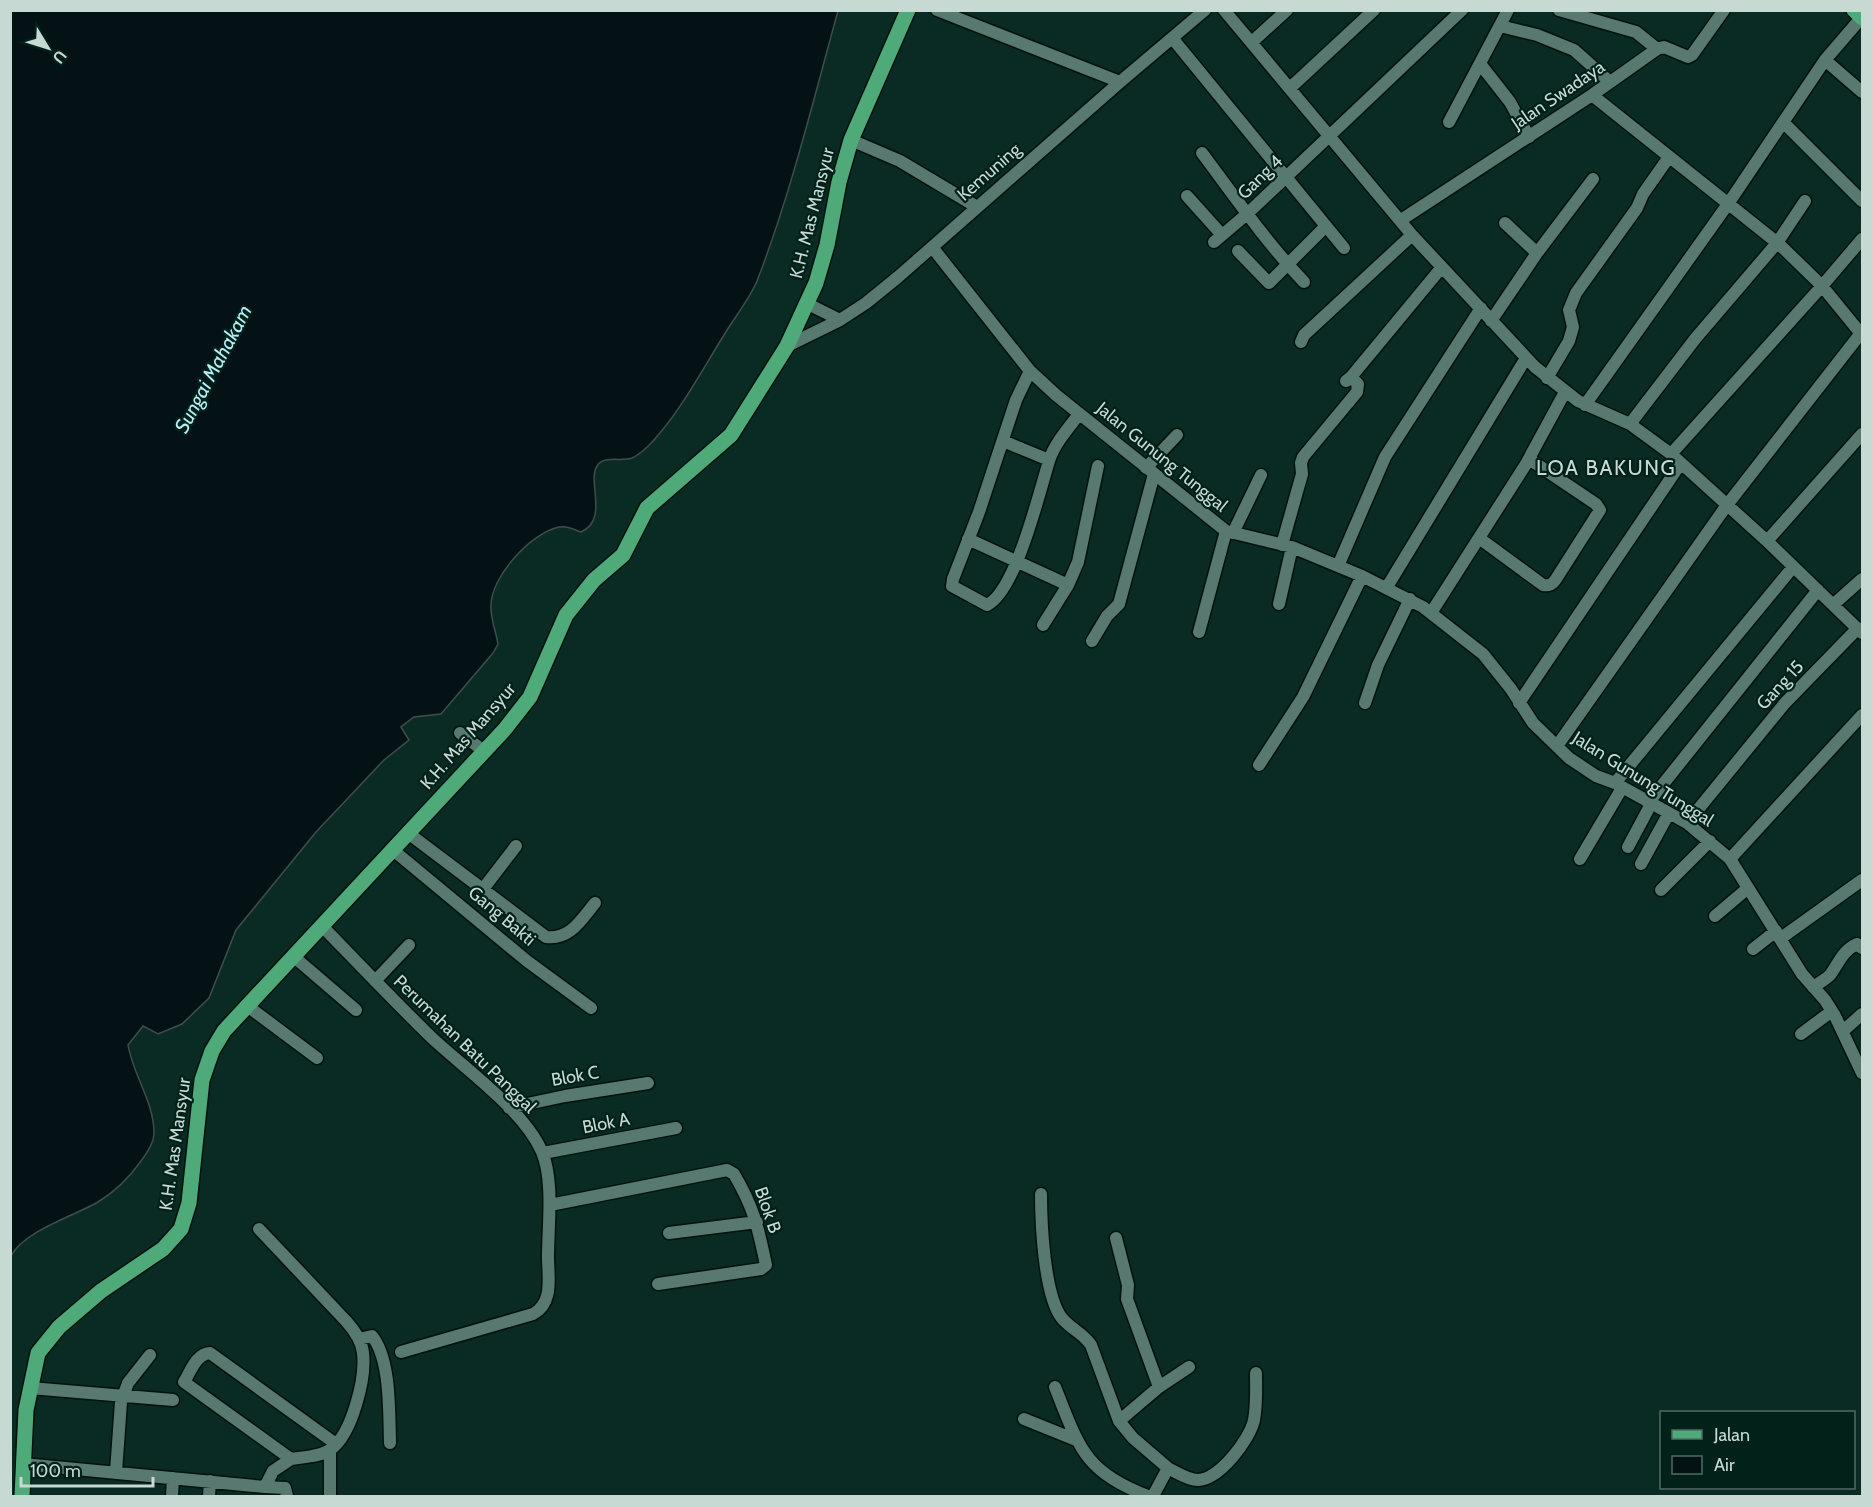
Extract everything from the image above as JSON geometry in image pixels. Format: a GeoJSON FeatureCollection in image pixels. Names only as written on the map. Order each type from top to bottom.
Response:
{"type":"FeatureCollection","features":[{"type":"Feature","properties":{"kind":"main road","name":"K.H. Mas Mansyur"},"geometry":{"type":"LineString","coordinates":[[22,1497],[26,1410],[38,1353],[59,1327],[101,1291],[164,1249],[181,1228],[189,1203],[202,1080],[212,1051],[224,1031],[485,752],[530,697],[566,615],[594,580],[623,555],[647,507],[731,435],[787,346],[816,283],[851,140],[908,10]]}},
{"type":"Feature","properties":{"kind":"street"},"geometry":{"type":"LineString","coordinates":[[937,10],[1120,82]]}},
{"type":"Feature","properties":{"kind":"street","name":"Kemuning"},"geometry":{"type":"LineString","coordinates":[[787,346],[840,320],[866,303],[1205,10]]}},
{"type":"Feature","properties":{"kind":"street"},"geometry":{"type":"LineString","coordinates":[[1224,10],[1412,235],[1546,378],[1585,405],[1630,424],[1671,454],[1767,541],[1860,631]]}},
{"type":"Feature","properties":{"kind":"street"},"geometry":{"type":"LineString","coordinates":[[1252,42],[1287,10]]}},
{"type":"Feature","properties":{"kind":"street"},"geometry":{"type":"LineString","coordinates":[[1290,88],[1374,10]]}},
{"type":"Feature","properties":{"kind":"street","name":"Gang 4"},"geometry":{"type":"LineString","coordinates":[[1187,196],[1218,239],[1462,10]]}},
{"type":"Feature","properties":{"kind":"street"},"geometry":{"type":"LineString","coordinates":[[1449,122],[1508,10]]}},
{"type":"Feature","properties":{"kind":"street"},"geometry":{"type":"LineString","coordinates":[[1559,10],[1636,32],[1657,49],[1664,47],[1690,57],[1724,10]]}},
{"type":"Feature","properties":{"kind":"street"},"geometry":{"type":"LineString","coordinates":[[1585,405],[1728,204],[1825,60],[1859,15]]}},
{"type":"Feature","properties":{"kind":"street"},"geometry":{"type":"LineString","coordinates":[[1500,26],[1537,35],[1574,50],[1610,82]]}},
{"type":"Feature","properties":{"kind":"street"},"geometry":{"type":"LineString","coordinates":[[1173,39],[1344,248]]}},
{"type":"Feature","properties":{"kind":"street","name":"Jalan Swadaya"},"geometry":{"type":"LineString","coordinates":[[1401,220],[1593,95],[1657,49]]}},
{"type":"Feature","properties":{"kind":"street"},"geometry":{"type":"LineString","coordinates":[[1825,60],[1863,92]]}},
{"type":"Feature","properties":{"kind":"street"},"geometry":{"type":"LineString","coordinates":[[1481,65],[1510,102],[1529,137]]}},
{"type":"Feature","properties":{"kind":"street"},"geometry":{"type":"LineString","coordinates":[[1557,746],[1727,505],[1862,334],[1822,286],[1776,243],[1593,95]]}},
{"type":"Feature","properties":{"kind":"street"},"geometry":{"type":"LineString","coordinates":[[1783,122],[1863,201]]}},
{"type":"Feature","properties":{"kind":"street"},"geometry":{"type":"LineString","coordinates":[[851,140],[900,161],[977,207]]}},
{"type":"Feature","properties":{"kind":"street"},"geometry":{"type":"LineString","coordinates":[[1202,153],[1247,214],[1304,282]]}},
{"type":"Feature","properties":{"kind":"street"},"geometry":{"type":"LineString","coordinates":[[1546,378],[1569,341],[1573,327],[1569,310],[1576,293],[1637,208],[1643,194],[1669,157]]}},
{"type":"Feature","properties":{"kind":"street"},"geometry":{"type":"LineString","coordinates":[[1491,321],[1593,179]]}},
{"type":"Feature","properties":{"kind":"street"},"geometry":{"type":"LineString","coordinates":[[1630,424],[1695,339],[1776,243],[1805,201]]}},
{"type":"Feature","properties":{"kind":"street"},"geometry":{"type":"LineString","coordinates":[[1505,223],[1537,254]]}},
{"type":"Feature","properties":{"kind":"street"},"geometry":{"type":"LineString","coordinates":[[1238,251],[1269,283],[1325,227]]}},
{"type":"Feature","properties":{"kind":"street"},"geometry":{"type":"LineString","coordinates":[[1301,342],[1304,335],[1412,235]]}},
{"type":"Feature","properties":{"kind":"street"},"geometry":{"type":"LineString","coordinates":[[1671,454],[1863,238]]}},
{"type":"Feature","properties":{"kind":"street","name":"Jalan Gunung Tunggal"},"geometry":{"type":"LineString","coordinates":[[933,247],[1030,370],[1079,414],[1229,532],[1287,546],[1338,566],[1387,587],[1431,613],[1483,654],[1506,682],[1533,723],[1578,764],[1596,776],[1687,823],[1710,841],[1730,859],[1802,974],[1832,1011],[1863,1073]]}},
{"type":"Feature","properties":{"kind":"street"},"geometry":{"type":"LineString","coordinates":[[1279,604],[1303,458],[1357,392],[1358,384],[1348,379],[1442,267]]}},
{"type":"Feature","properties":{"kind":"street"},"geometry":{"type":"LineString","coordinates":[[806,303],[840,320]]}},
{"type":"Feature","properties":{"kind":"street"},"geometry":{"type":"LineString","coordinates":[[1338,566],[1385,457],[1481,308]]}},
{"type":"Feature","properties":{"kind":"street"},"geometry":{"type":"LineString","coordinates":[[1387,587],[1526,358]]}},
{"type":"Feature","properties":{"kind":"street"},"geometry":{"type":"LineString","coordinates":[[1030,370],[1021,386],[952,579],[952,585],[987,605],[992,603],[1017,561],[1041,492],[1049,460],[1059,441],[1079,414]]}},
{"type":"Feature","properties":{"kind":"street"},"geometry":{"type":"LineString","coordinates":[[1431,613],[1529,459],[1565,392]]}},
{"type":"Feature","properties":{"kind":"street"},"geometry":{"type":"LineString","coordinates":[[1767,541],[1863,434]]}},
{"type":"Feature","properties":{"kind":"street"},"geometry":{"type":"LineString","coordinates":[[1092,641],[1107,616],[1119,604],[1150,471],[1176,435]]}},
{"type":"Feature","properties":{"kind":"street"},"geometry":{"type":"LineString","coordinates":[[1003,441],[1049,460]]}},
{"type":"Feature","properties":{"kind":"street"},"geometry":{"type":"LineString","coordinates":[[1479,538],[1543,585],[1548,586],[1552,585],[1600,510],[1596,504],[1529,459]]}},
{"type":"Feature","properties":{"kind":"street"},"geometry":{"type":"LineString","coordinates":[[1518,703],[1681,463]]}},
{"type":"Feature","properties":{"kind":"street"},"geometry":{"type":"LineString","coordinates":[[1043,625],[1068,585],[1078,562],[1098,466]]}},
{"type":"Feature","properties":{"kind":"street"},"geometry":{"type":"LineString","coordinates":[[1199,632],[1229,532],[1261,475]]}},
{"type":"Feature","properties":{"kind":"street"},"geometry":{"type":"LineString","coordinates":[[968,539],[1068,585]]}},
{"type":"Feature","properties":{"kind":"street"},"geometry":{"type":"LineString","coordinates":[[1580,859],[1618,786],[1793,567]]}},
{"type":"Feature","properties":{"kind":"street"},"geometry":{"type":"LineString","coordinates":[[1259,765],[1303,697],[1362,576]]}},
{"type":"Feature","properties":{"kind":"street"},"geometry":{"type":"LineString","coordinates":[[1834,604],[1863,579]]}},
{"type":"Feature","properties":{"kind":"street"},"geometry":{"type":"LineString","coordinates":[[1628,848],[1649,803],[1818,590]]}},
{"type":"Feature","properties":{"kind":"street"},"geometry":{"type":"LineString","coordinates":[[1365,703],[1378,665],[1410,600]]}},
{"type":"Feature","properties":{"kind":"street","name":"Gang 15"},"geometry":{"type":"LineString","coordinates":[[1687,823],[1785,703],[1860,631]]}},
{"type":"Feature","properties":{"kind":"street"},"geometry":{"type":"LineString","coordinates":[[1730,859],[1863,715]]}},
{"type":"Feature","properties":{"kind":"street"},"geometry":{"type":"LineString","coordinates":[[460,733],[485,752]]}},
{"type":"Feature","properties":{"kind":"street"},"geometry":{"type":"LineString","coordinates":[[1641,864],[1669,813]]}},
{"type":"Feature","properties":{"kind":"street"},"geometry":{"type":"LineString","coordinates":[[408,833],[546,937],[557,939],[572,931],[595,903]]}},
{"type":"Feature","properties":{"kind":"street"},"geometry":{"type":"LineString","coordinates":[[1661,890],[1710,841]]}},
{"type":"Feature","properties":{"kind":"street"},"geometry":{"type":"LineString","coordinates":[[483,889],[516,846]]}},
{"type":"Feature","properties":{"kind":"street","name":"Gang Bakti"},"geometry":{"type":"LineString","coordinates":[[393,850],[527,961],[591,1008]]}},
{"type":"Feature","properties":{"kind":"street"},"geometry":{"type":"LineString","coordinates":[[1753,949],[1863,880]]}},
{"type":"Feature","properties":{"kind":"street"},"geometry":{"type":"LineString","coordinates":[[1715,915],[1748,888]]}},
{"type":"Feature","properties":{"kind":"street","name":"Perumahan Batu Panggal"},"geometry":{"type":"LineString","coordinates":[[322,926],[430,1036],[509,1108],[543,1153],[550,1205],[548,1294],[542,1310],[401,1352]]}},
{"type":"Feature","properties":{"kind":"street"},"geometry":{"type":"LineString","coordinates":[[1813,987],[1828,977],[1839,958],[1852,946],[1857,944],[1863,948]]}},
{"type":"Feature","properties":{"kind":"street"},"geometry":{"type":"LineString","coordinates":[[375,981],[409,945]]}},
{"type":"Feature","properties":{"kind":"street"},"geometry":{"type":"LineString","coordinates":[[293,956],[356,1010]]}},
{"type":"Feature","properties":{"kind":"street"},"geometry":{"type":"LineString","coordinates":[[246,1005],[317,1058]]}},
{"type":"Feature","properties":{"kind":"street"},"geometry":{"type":"LineString","coordinates":[[1801,1034],[1832,1011]]}},
{"type":"Feature","properties":{"kind":"street"},"geometry":{"type":"LineString","coordinates":[[1843,1031],[1863,1014]]}},
{"type":"Feature","properties":{"kind":"street","name":"Blok C"},"geometry":{"type":"LineString","coordinates":[[509,1108],[565,1096],[648,1083]]}},
{"type":"Feature","properties":{"kind":"street","name":"Blok A"},"geometry":{"type":"LineString","coordinates":[[543,1153],[676,1128]]}},
{"type":"Feature","properties":{"kind":"street","name":"Blok B"},"geometry":{"type":"LineString","coordinates":[[550,1205],[726,1170],[734,1174],[757,1222],[766,1265],[761,1269],[658,1284]]}},
{"type":"Feature","properties":{"kind":"street"},"geometry":{"type":"LineString","coordinates":[[1041,1194],[1043,1245],[1055,1304],[1063,1319],[1091,1345],[1119,1421],[1133,1438],[1168,1467],[1184,1476],[1199,1480],[1214,1473],[1233,1457],[1254,1422],[1256,1373]]}},
{"type":"Feature","properties":{"kind":"street"},"geometry":{"type":"LineString","coordinates":[[669,1233],[757,1222]]}},
{"type":"Feature","properties":{"kind":"street"},"geometry":{"type":"LineString","coordinates":[[259,1229],[346,1321],[358,1339],[363,1353],[363,1376],[352,1414],[333,1447],[330,1497]]}},
{"type":"Feature","properties":{"kind":"street"},"geometry":{"type":"LineString","coordinates":[[1116,1238],[1128,1285],[1127,1299],[1159,1387]]}},
{"type":"Feature","properties":{"kind":"street"},"geometry":{"type":"LineString","coordinates":[[358,1339],[372,1336],[380,1350],[386,1379],[390,1443]]}},
{"type":"Feature","properties":{"kind":"street"},"geometry":{"type":"LineString","coordinates":[[291,1459],[184,1382],[199,1357],[210,1353],[333,1447]]}},
{"type":"Feature","properties":{"kind":"street"},"geometry":{"type":"LineString","coordinates":[[116,1472],[123,1397],[128,1383],[150,1354]]}},
{"type":"Feature","properties":{"kind":"street"},"geometry":{"type":"LineString","coordinates":[[1119,1421],[1159,1387],[1189,1367]]}},
{"type":"Feature","properties":{"kind":"street"},"geometry":{"type":"LineString","coordinates":[[1056,1387],[1076,1440],[1087,1458],[1123,1487],[1150,1497],[1168,1467]]}},
{"type":"Feature","properties":{"kind":"street"},"geometry":{"type":"LineString","coordinates":[[30,1388],[173,1400]]}},
{"type":"Feature","properties":{"kind":"street"},"geometry":{"type":"LineString","coordinates":[[1024,1419],[1076,1440]]}},
{"type":"Feature","properties":{"kind":"street"},"geometry":{"type":"LineString","coordinates":[[265,1486],[273,1471],[291,1459],[333,1447]]}},
{"type":"Feature","properties":{"kind":"street"},"geometry":{"type":"LineString","coordinates":[[23,1464],[285,1488],[286,1497]]}},
{"type":"Feature","properties":{"kind":"street"},"geometry":{"type":"LineString","coordinates":[[172,1497],[173,1478]]}},
{"type":"Feature","properties":{"kind":"street"},"geometry":{"type":"LineString","coordinates":[[209,1497],[210,1481]]}},
{"type":"Feature","properties":{"kind":"water","name":"Sungai Mahakam"},"geometry":{"type":"Polygon","coordinates":[[[11,10],[838,11],[791,181],[757,281],[685,399],[647,448],[632,458],[608,460],[597,466],[594,481],[596,510],[589,526],[581,532],[568,527],[548,531],[536,538],[514,558],[504,571],[492,596],[491,612],[498,644],[493,653],[441,714],[414,717],[401,727],[409,740],[384,760],[316,832],[236,930],[209,998],[182,1024],[158,1034],[143,1026],[128,1045],[151,1110],[154,1133],[150,1148],[136,1167],[122,1184],[105,1198],[38,1232],[17,1247],[11,1256],[11,10]]]}},
{"type":"Feature","properties":{"kind":"district","name":"LOA BAKUNG"},"geometry":{"type":"Point","coordinates":[1606,468]}}]}
